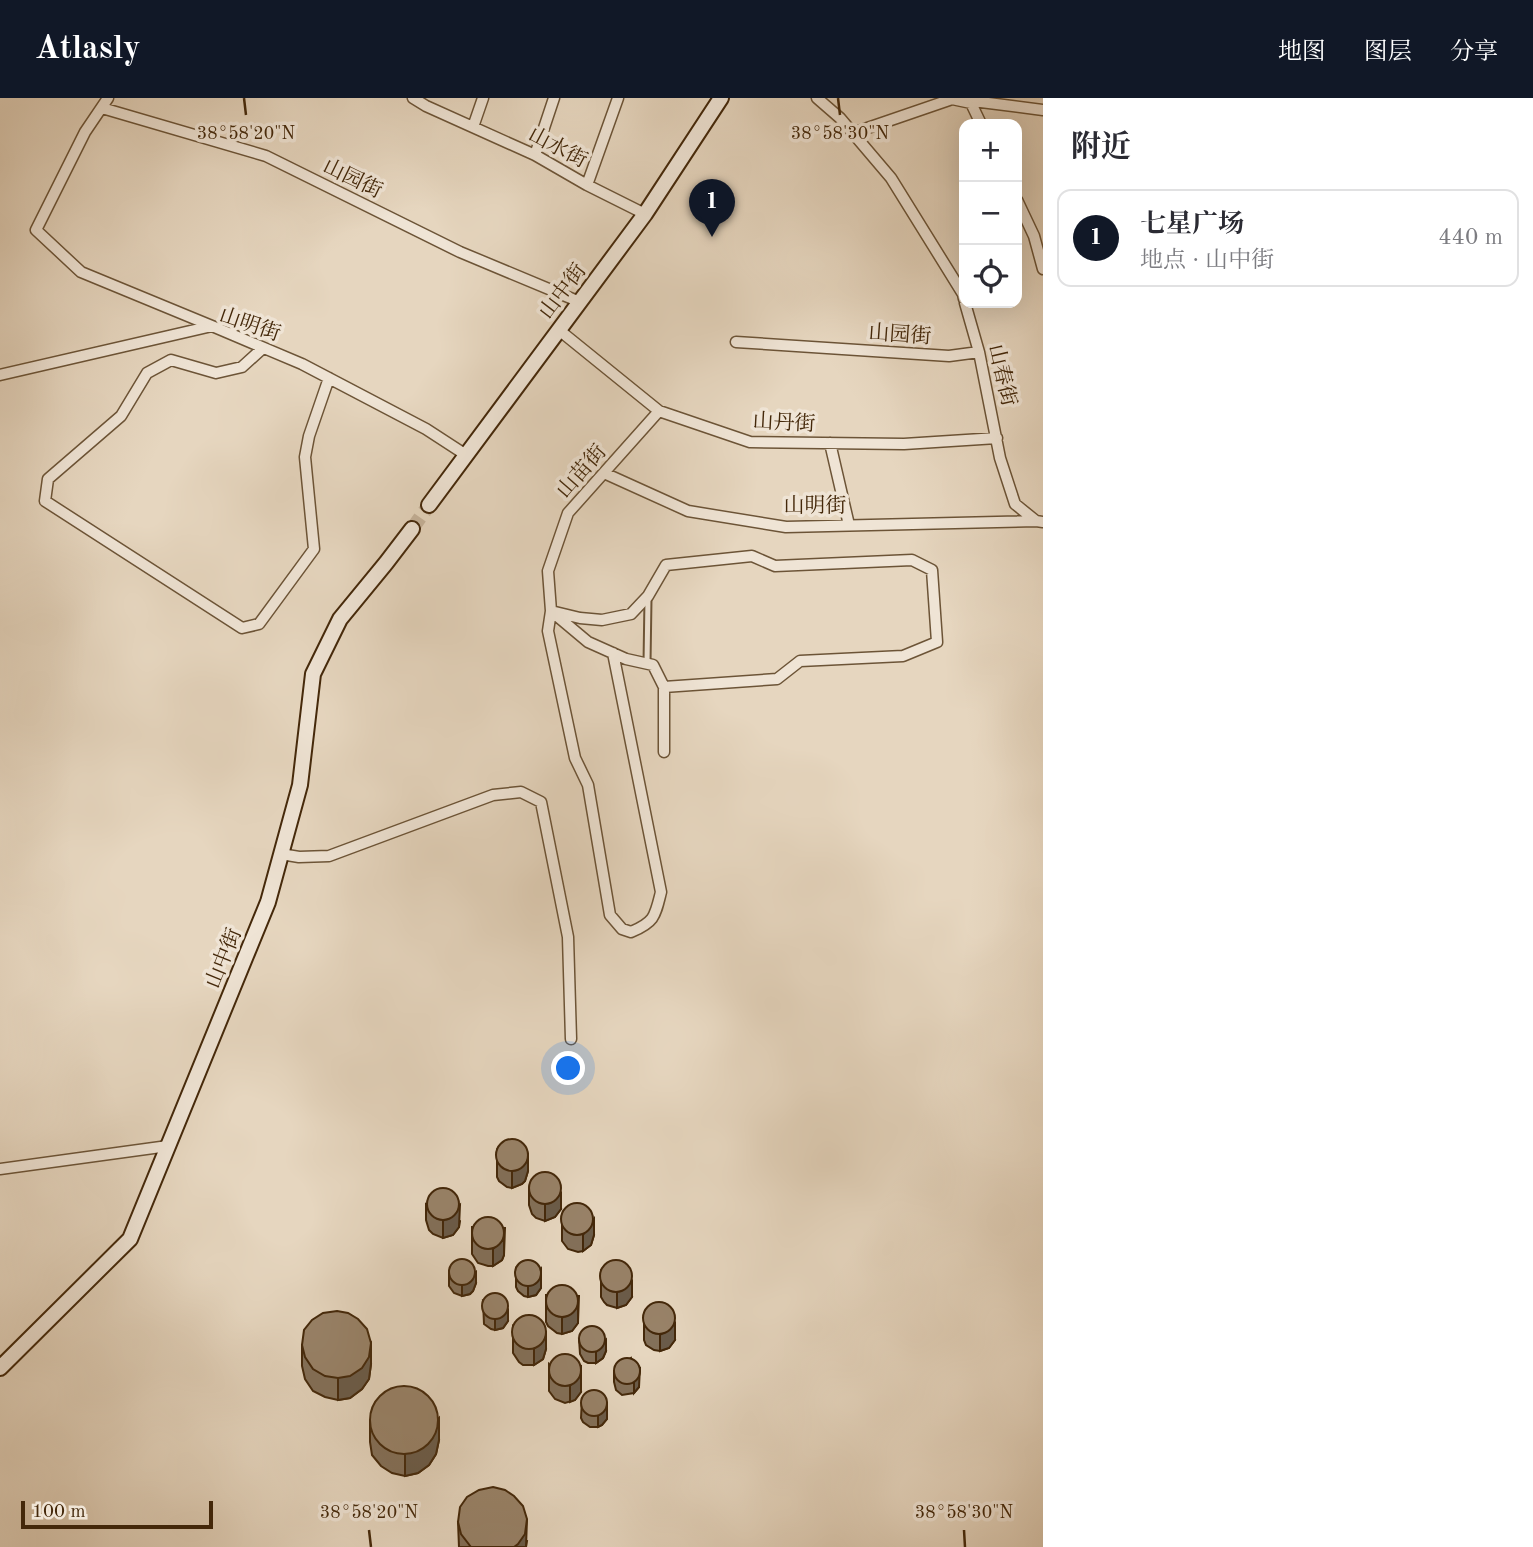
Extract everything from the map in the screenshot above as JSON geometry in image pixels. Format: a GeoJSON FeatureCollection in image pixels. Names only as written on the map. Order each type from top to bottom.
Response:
{"type":"FeatureCollection","features":[{"type":"Feature","properties":{"kind":"street"},"geometry":{"type":"LineString","coordinates":[[108,98],[85,132],[37,230],[80,272],[212,326]]}},
{"type":"Feature","properties":{"kind":"street","name":"山水街"},"geometry":{"type":"LineString","coordinates":[[413,98],[535,155],[645,214]]}},
{"type":"Feature","properties":{"kind":"street"},"geometry":{"type":"LineString","coordinates":[[473,127],[483,98]]}},
{"type":"Feature","properties":{"kind":"street"},"geometry":{"type":"LineString","coordinates":[[535,155],[554,98]]}},
{"type":"Feature","properties":{"kind":"street"},"geometry":{"type":"LineString","coordinates":[[587,185],[618,98]]}},
{"type":"Feature","properties":{"kind":"street","name":"山中街"},"geometry":{"type":"LineString","coordinates":[[429,505],[645,214],[721,98]]}},
{"type":"Feature","properties":{"kind":"street","name":"山春街"},"geometry":{"type":"LineString","coordinates":[[817,98],[840,118],[891,178],[959,288]]}},
{"type":"Feature","properties":{"kind":"street"},"geometry":{"type":"LineString","coordinates":[[853,133],[950,98],[996,101],[1043,110]]}},
{"type":"Feature","properties":{"kind":"street"},"geometry":{"type":"LineString","coordinates":[[950,98],[971,103],[979,119]]}},
{"type":"Feature","properties":{"kind":"street","name":"山园街"},"geometry":{"type":"LineString","coordinates":[[102,108],[266,156],[460,252],[580,302]]}},
{"type":"Feature","properties":{"kind":"street"},"geometry":{"type":"LineString","coordinates":[[1022,211],[1034,236],[1043,269]]}},
{"type":"Feature","properties":{"kind":"street","name":"山春街"},"geometry":{"type":"LineString","coordinates":[[967,308],[979,352],[1000,458],[1016,504],[1039,521]]}},
{"type":"Feature","properties":{"kind":"street","name":"山明街"},"geometry":{"type":"LineString","coordinates":[[0,375],[212,326],[302,364],[426,429],[466,455]]}},
{"type":"Feature","properties":{"kind":"street","name":"山丹街"},"geometry":{"type":"LineString","coordinates":[[559,330],[659,411],[750,442],[904,444],[997,438]]}},
{"type":"Feature","properties":{"kind":"street","name":"山园街"},"geometry":{"type":"LineString","coordinates":[[736,342],[949,356],[979,352]]}},
{"type":"Feature","properties":{"kind":"street"},"geometry":{"type":"LineString","coordinates":[[264,348],[242,367],[216,373],[171,360],[147,373],[121,416],[48,479],[45,501],[242,628],[259,624],[314,549],[305,457],[309,436],[329,378]]}},
{"type":"Feature","properties":{"kind":"street","name":"山苗街"},"geometry":{"type":"LineString","coordinates":[[613,653],[661,892],[655,915],[645,926],[631,932],[622,929],[610,915],[588,785],[575,758],[548,631],[551,611],[548,571],[568,513],[659,411]]}},
{"type":"Feature","properties":{"kind":"street"},"geometry":{"type":"LineString","coordinates":[[830,443],[849,525]]}},
{"type":"Feature","properties":{"kind":"street","name":"山明街"},"geometry":{"type":"LineString","coordinates":[[604,472],[688,511],[786,527],[1039,521]]}},
{"type":"Feature","properties":{"kind":"street","name":"山中街"},"geometry":{"type":"LineString","coordinates":[[0,1368],[130,1239],[268,902],[300,785],[313,674],[340,619],[412,529]]}},
{"type":"Feature","properties":{"kind":"street"},"geometry":{"type":"LineString","coordinates":[[551,611],[602,620],[631,614],[648,596],[666,565],[752,556],[775,566],[912,560],[932,570],[937,642],[903,656],[800,661],[776,679],[664,687]]}},
{"type":"Feature","properties":{"kind":"street"},"geometry":{"type":"LineString","coordinates":[[551,611],[588,642],[626,659],[653,665],[664,687],[664,752]]}},
{"type":"Feature","properties":{"kind":"street"},"geometry":{"type":"LineString","coordinates":[[281,854],[299,857],[329,856],[493,795],[521,792],[541,802],[568,937],[571,1039]]}},
{"type":"Feature","properties":{"kind":"street"},"geometry":{"type":"LineString","coordinates":[[0,1169],[168,1146]]}},
{"type":"Feature","properties":{"kind":"lane"},"geometry":{"type":"LineString","coordinates":[[647,663],[648,596]]}},
{"type":"Feature","properties":{"kind":"building"},"geometry":{"type":"Polygon","coordinates":[[[512,1139],[523,1144],[528,1155],[523,1166],[512,1171],[501,1166],[496,1155],[501,1144],[512,1139]]]}},
{"type":"Feature","properties":{"kind":"building"},"geometry":{"type":"Polygon","coordinates":[[[545,1172],[556,1177],[561,1188],[556,1199],[545,1204],[534,1199],[529,1188],[534,1177],[545,1172]]]}},
{"type":"Feature","properties":{"kind":"building"},"geometry":{"type":"Polygon","coordinates":[[[443,1188],[455,1192],[459,1204],[455,1216],[443,1220],[431,1216],[427,1204],[431,1192],[443,1188]]]}},
{"type":"Feature","properties":{"kind":"building"},"geometry":{"type":"Polygon","coordinates":[[[577,1203],[588,1208],[593,1219],[588,1230],[577,1235],[566,1230],[561,1219],[566,1208],[577,1203]]]}},
{"type":"Feature","properties":{"kind":"building"},"geometry":{"type":"Polygon","coordinates":[[[488,1217],[500,1221],[504,1233],[500,1245],[488,1249],[476,1245],[472,1233],[476,1221],[488,1217]]]}},
{"type":"Feature","properties":{"kind":"building"},"geometry":{"type":"Polygon","coordinates":[[[462,1259],[471,1263],[475,1272],[471,1281],[462,1285],[453,1281],[449,1272],[453,1263],[462,1259]]]}},
{"type":"Feature","properties":{"kind":"building"},"geometry":{"type":"Polygon","coordinates":[[[528,1260],[537,1264],[541,1273],[537,1282],[528,1286],[519,1282],[515,1273],[519,1264],[528,1260]]]}},
{"type":"Feature","properties":{"kind":"building"},"geometry":{"type":"Polygon","coordinates":[[[616,1260],[627,1265],[632,1276],[627,1287],[616,1292],[605,1287],[600,1276],[605,1265],[616,1260]]]}},
{"type":"Feature","properties":{"kind":"building"},"geometry":{"type":"Polygon","coordinates":[[[562,1285],[574,1289],[578,1301],[574,1313],[562,1317],[550,1313],[546,1301],[550,1289],[562,1285]]]}},
{"type":"Feature","properties":{"kind":"building"},"geometry":{"type":"Polygon","coordinates":[[[495,1293],[504,1297],[508,1306],[504,1315],[495,1319],[486,1315],[482,1306],[486,1297],[495,1293]]]}},
{"type":"Feature","properties":{"kind":"building"},"geometry":{"type":"Polygon","coordinates":[[[659,1302],[670,1307],[675,1318],[670,1329],[659,1334],[648,1329],[643,1318],[648,1307],[659,1302]]]}},
{"type":"Feature","properties":{"kind":"building"},"geometry":{"type":"Polygon","coordinates":[[[337,1311],[358,1319],[367,1329],[371,1343],[369,1357],[362,1368],[350,1376],[338,1378],[325,1376],[313,1369],[305,1357],[302,1345],[304,1330],[312,1320],[323,1313],[337,1311]]]}},
{"type":"Feature","properties":{"kind":"building"},"geometry":{"type":"Polygon","coordinates":[[[529,1315],[541,1320],[546,1332],[541,1344],[529,1349],[517,1344],[512,1332],[517,1320],[529,1315]]]}},
{"type":"Feature","properties":{"kind":"building"},"geometry":{"type":"Polygon","coordinates":[[[592,1326],[601,1330],[605,1339],[601,1348],[592,1352],[583,1348],[579,1339],[583,1330],[592,1326]]]}},
{"type":"Feature","properties":{"kind":"building"},"geometry":{"type":"Polygon","coordinates":[[[565,1354],[577,1358],[581,1370],[577,1382],[565,1386],[553,1382],[549,1370],[553,1358],[565,1354]]]}},
{"type":"Feature","properties":{"kind":"building"},"geometry":{"type":"Polygon","coordinates":[[[627,1358],[636,1362],[640,1371],[636,1380],[627,1384],[618,1380],[614,1371],[618,1362],[627,1358]]]}},
{"type":"Feature","properties":{"kind":"building"},"geometry":{"type":"Polygon","coordinates":[[[404,1386],[417,1389],[428,1396],[435,1407],[438,1420],[435,1433],[428,1444],[417,1451],[404,1454],[391,1451],[380,1444],[373,1433],[370,1420],[373,1407],[380,1396],[391,1389],[404,1386]]]}},
{"type":"Feature","properties":{"kind":"building"},"geometry":{"type":"Polygon","coordinates":[[[594,1390],[603,1394],[607,1403],[603,1412],[594,1416],[585,1412],[581,1403],[585,1394],[594,1390]]]}},
{"type":"Feature","properties":{"kind":"building"},"geometry":{"type":"Polygon","coordinates":[[[493,1487],[505,1490],[523,1506],[527,1519],[525,1534],[514,1547],[471,1547],[461,1534],[458,1522],[460,1507],[467,1497],[479,1490],[493,1487]]]}},
{"type":"Feature","properties":{"kind":"tunnel"},"geometry":{"type":"LineString","coordinates":[[412,529],[429,505]]}},
{"type":"Feature","properties":{"kind":"place","name":"七星广场"},"geometry":{"type":"Point","coordinates":[712,237]}}]}
